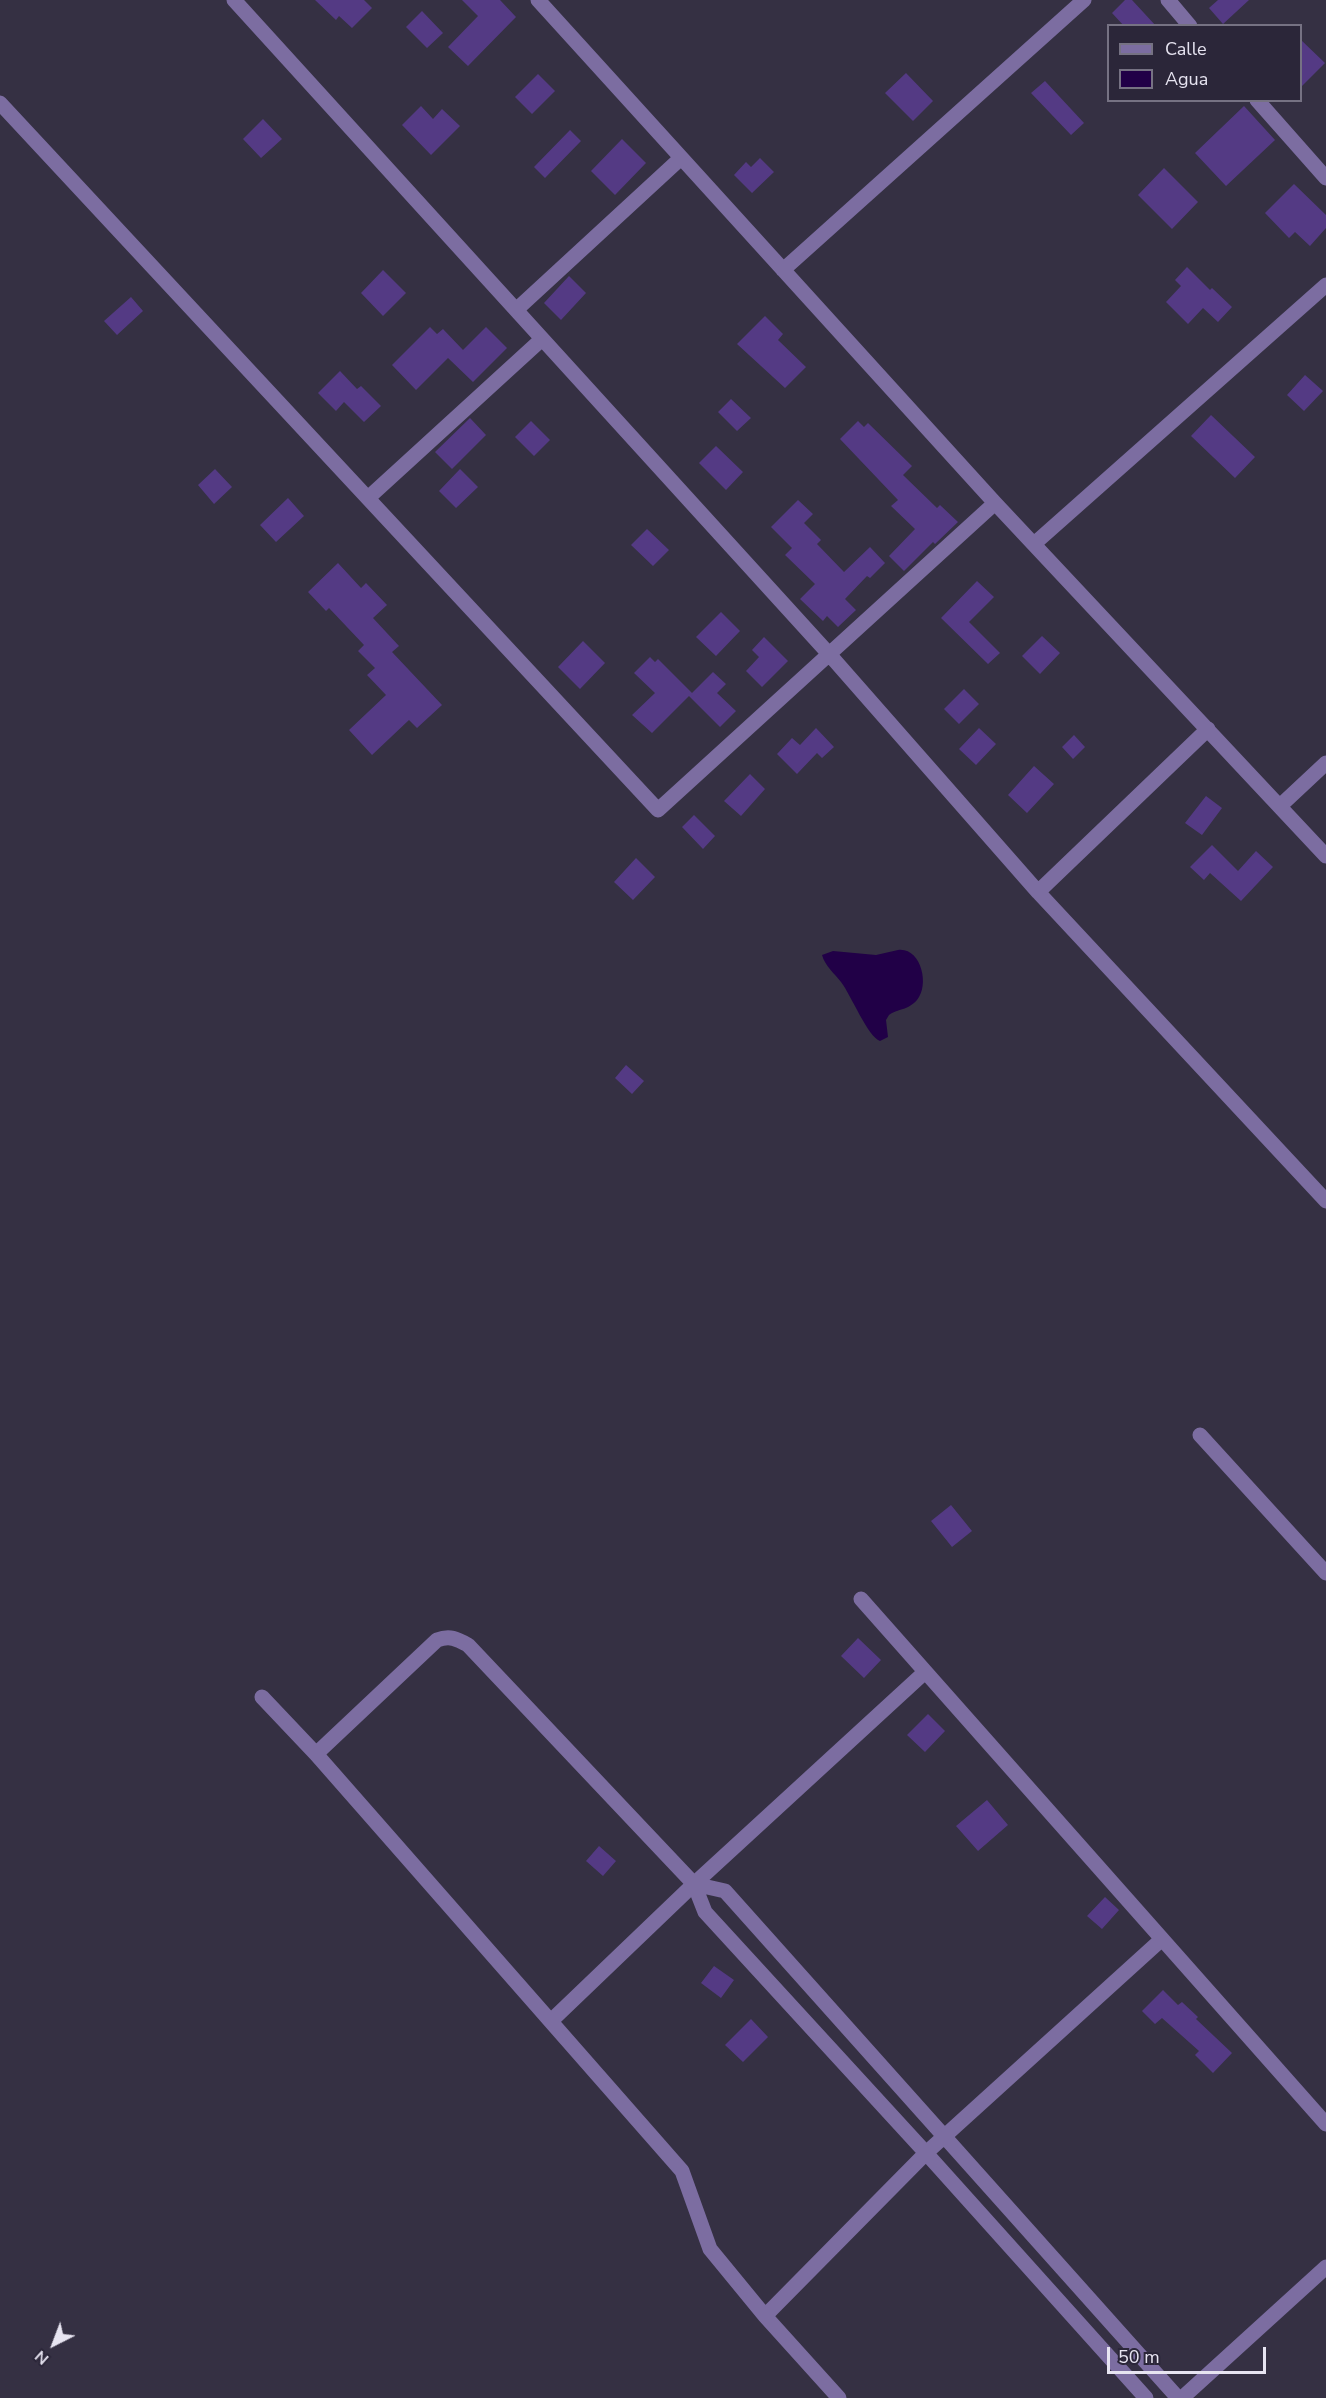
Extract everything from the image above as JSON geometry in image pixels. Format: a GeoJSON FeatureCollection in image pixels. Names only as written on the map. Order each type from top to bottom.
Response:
{"type":"FeatureCollection","features":[{"type":"Feature","properties":{"kind":"street"},"geometry":{"type":"LineString","coordinates":[[234,0],[829,654],[1038,892],[1326,1201]]}},
{"type":"Feature","properties":{"kind":"street"},"geometry":{"type":"LineString","coordinates":[[538,0],[995,503],[1326,856]]}},
{"type":"Feature","properties":{"kind":"street"},"geometry":{"type":"LineString","coordinates":[[783,270],[1084,0]]}},
{"type":"Feature","properties":{"kind":"street"},"geometry":{"type":"LineString","coordinates":[[1168,0],[1188,24]]}},
{"type":"Feature","properties":{"kind":"street"},"geometry":{"type":"LineString","coordinates":[[1259,102],[1326,178]]}},
{"type":"Feature","properties":{"kind":"street"},"geometry":{"type":"LineString","coordinates":[[0,103],[658,810],[995,503]]}},
{"type":"Feature","properties":{"kind":"street"},"geometry":{"type":"LineString","coordinates":[[516,310],[681,158]]}},
{"type":"Feature","properties":{"kind":"street"},"geometry":{"type":"LineString","coordinates":[[1034,544],[1326,285]]}},
{"type":"Feature","properties":{"kind":"street"},"geometry":{"type":"LineString","coordinates":[[368,498],[542,339]]}},
{"type":"Feature","properties":{"kind":"street"},"geometry":{"type":"LineString","coordinates":[[1038,892],[1208,729]]}},
{"type":"Feature","properties":{"kind":"street"},"geometry":{"type":"LineString","coordinates":[[1280,806],[1326,764]]}},
{"type":"Feature","properties":{"kind":"street"},"geometry":{"type":"LineString","coordinates":[[1200,1435],[1326,1573]]}},
{"type":"Feature","properties":{"kind":"street"},"geometry":{"type":"LineString","coordinates":[[861,1599],[1326,2124]]}},
{"type":"Feature","properties":{"kind":"street"},"geometry":{"type":"LineString","coordinates":[[316,1754],[437,1640],[446,1636],[456,1639],[478,1654],[694,1884],[705,1912],[1146,2398]]}},
{"type":"Feature","properties":{"kind":"street"},"geometry":{"type":"LineString","coordinates":[[551,2021],[694,1884],[925,1672]]}},
{"type":"Feature","properties":{"kind":"street"},"geometry":{"type":"LineString","coordinates":[[262,1697],[316,1754],[682,2171],[710,2249],[765,2316],[839,2398]]}},
{"type":"Feature","properties":{"kind":"street"},"geometry":{"type":"LineString","coordinates":[[694,1884],[725,1891],[1180,2398],[1326,2267]]}},
{"type":"Feature","properties":{"kind":"street"},"geometry":{"type":"LineString","coordinates":[[765,2316],[926,2153],[1162,1939]]}},
{"type":"Feature","properties":{"kind":"water"},"geometry":{"type":"Polygon","coordinates":[[[898,950],[912,954],[918,961],[923,985],[921,993],[913,1004],[889,1015],[886,1020],[888,1037],[880,1041],[870,1032],[845,988],[827,966],[822,955],[833,951],[876,955],[898,950]]]}},
{"type":"Feature","properties":{"kind":"building"},"geometry":{"type":"Polygon","coordinates":[[[315,0],[364,0],[372,8],[352,28],[339,16],[336,20],[315,0]]]}},
{"type":"Feature","properties":{"kind":"building"},"geometry":{"type":"Polygon","coordinates":[[[462,0],[500,0],[516,17],[468,66],[448,47],[478,16],[462,0]]]}},
{"type":"Feature","properties":{"kind":"building"},"geometry":{"type":"Polygon","coordinates":[[[1125,0],[1132,0],[1154,24],[1122,24],[1112,13],[1125,0]]]}},
{"type":"Feature","properties":{"kind":"building"},"geometry":{"type":"Polygon","coordinates":[[[1218,0],[1249,0],[1223,24],[1209,8],[1218,0]]]}},
{"type":"Feature","properties":{"kind":"building"},"geometry":{"type":"Polygon","coordinates":[[[422,11],[443,33],[427,48],[406,27],[422,11]]]}},
{"type":"Feature","properties":{"kind":"building"},"geometry":{"type":"Polygon","coordinates":[[[1302,41],[1325,63],[1302,86],[1302,41]]]}},
{"type":"Feature","properties":{"kind":"building"},"geometry":{"type":"Polygon","coordinates":[[[906,73],[933,101],[913,121],[885,93],[906,73]]]}},
{"type":"Feature","properties":{"kind":"building"},"geometry":{"type":"Polygon","coordinates":[[[538,74],[555,91],[532,114],[515,97],[538,74]]]}},
{"type":"Feature","properties":{"kind":"building"},"geometry":{"type":"Polygon","coordinates":[[[1045,81],[1084,123],[1071,135],[1031,93],[1045,81]]]}},
{"type":"Feature","properties":{"kind":"building"},"geometry":{"type":"Polygon","coordinates":[[[421,106],[433,119],[442,109],[460,126],[431,155],[402,125],[421,106]]]}},
{"type":"Feature","properties":{"kind":"building"},"geometry":{"type":"Polygon","coordinates":[[[1244,106],[1275,140],[1226,186],[1195,153],[1244,106]]]}},
{"type":"Feature","properties":{"kind":"building"},"geometry":{"type":"Polygon","coordinates":[[[263,119],[282,139],[261,158],[243,139],[263,119]]]}},
{"type":"Feature","properties":{"kind":"building"},"geometry":{"type":"Polygon","coordinates":[[[570,130],[581,141],[545,178],[534,167],[570,130]]]}},
{"type":"Feature","properties":{"kind":"building"},"geometry":{"type":"Polygon","coordinates":[[[622,139],[646,163],[615,195],[591,171],[622,139]]]}},
{"type":"Feature","properties":{"kind":"building"},"geometry":{"type":"Polygon","coordinates":[[[760,158],[774,172],[752,193],[734,175],[746,162],[751,167],[760,158]]]}},
{"type":"Feature","properties":{"kind":"building"},"geometry":{"type":"Polygon","coordinates":[[[1164,168],[1198,202],[1172,229],[1138,195],[1164,168]]]}},
{"type":"Feature","properties":{"kind":"building"},"geometry":{"type":"Polygon","coordinates":[[[1294,184],[1326,215],[1326,228],[1310,246],[1295,232],[1289,238],[1265,213],[1294,184]]]}},
{"type":"Feature","properties":{"kind":"building"},"geometry":{"type":"Polygon","coordinates":[[[1187,267],[1210,290],[1212,288],[1232,307],[1218,322],[1203,308],[1188,324],[1166,302],[1181,286],[1175,280],[1187,267]]]}},
{"type":"Feature","properties":{"kind":"building"},"geometry":{"type":"Polygon","coordinates":[[[383,270],[406,293],[383,316],[361,293],[383,270]]]}},
{"type":"Feature","properties":{"kind":"building"},"geometry":{"type":"Polygon","coordinates":[[[569,276],[586,293],[561,320],[544,303],[569,276]]]}},
{"type":"Feature","properties":{"kind":"building"},"geometry":{"type":"Polygon","coordinates":[[[131,297],[143,311],[117,335],[104,321],[131,297]]]}},
{"type":"Feature","properties":{"kind":"building"},"geometry":{"type":"Polygon","coordinates":[[[765,316],[783,334],[778,340],[806,367],[785,388],[737,344],[765,316]]]}},
{"type":"Feature","properties":{"kind":"building"},"geometry":{"type":"Polygon","coordinates":[[[430,327],[437,334],[443,329],[463,350],[486,327],[507,348],[473,382],[448,358],[416,390],[392,365],[430,327]]]}},
{"type":"Feature","properties":{"kind":"building"},"geometry":{"type":"Polygon","coordinates":[[[340,371],[357,389],[361,386],[381,406],[364,422],[344,402],[336,411],[318,393],[340,371]]]}},
{"type":"Feature","properties":{"kind":"building"},"geometry":{"type":"Polygon","coordinates":[[[1305,375],[1323,391],[1304,411],[1287,395],[1305,375]]]}},
{"type":"Feature","properties":{"kind":"building"},"geometry":{"type":"Polygon","coordinates":[[[731,399],[751,418],[737,431],[718,412],[731,399]]]}},
{"type":"Feature","properties":{"kind":"building"},"geometry":{"type":"Polygon","coordinates":[[[1211,415],[1255,457],[1235,478],[1191,436],[1211,415]]]}},
{"type":"Feature","properties":{"kind":"building"},"geometry":{"type":"Polygon","coordinates":[[[470,418],[486,435],[452,469],[435,452],[470,418]]]}},
{"type":"Feature","properties":{"kind":"building"},"geometry":{"type":"Polygon","coordinates":[[[531,421],[550,440],[534,456],[515,437],[531,421]]]}},
{"type":"Feature","properties":{"kind":"building"},"geometry":{"type":"Polygon","coordinates":[[[858,421],[864,427],[868,423],[912,466],[903,475],[937,508],[940,505],[958,522],[935,544],[933,542],[904,571],[889,556],[915,529],[891,506],[898,500],[840,439],[858,421]]]}},
{"type":"Feature","properties":{"kind":"building"},"geometry":{"type":"Polygon","coordinates":[[[716,446],[743,472],[726,490],[699,463],[716,446]]]}},
{"type":"Feature","properties":{"kind":"building"},"geometry":{"type":"Polygon","coordinates":[[[215,469],[232,487],[214,504],[198,485],[215,469]]]}},
{"type":"Feature","properties":{"kind":"building"},"geometry":{"type":"Polygon","coordinates":[[[460,469],[478,487],[456,508],[439,491],[460,469]]]}},
{"type":"Feature","properties":{"kind":"building"},"geometry":{"type":"Polygon","coordinates":[[[288,498],[304,516],[276,542],[260,525],[288,498]]]}},
{"type":"Feature","properties":{"kind":"building"},"geometry":{"type":"Polygon","coordinates":[[[798,500],[813,514],[804,523],[821,540],[817,544],[844,572],[870,547],[885,563],[870,578],[867,576],[845,599],[856,610],[838,627],[827,616],[823,621],[800,599],[815,584],[785,555],[792,548],[771,527],[798,500]]]}},
{"type":"Feature","properties":{"kind":"building"},"geometry":{"type":"Polygon","coordinates":[[[647,529],[669,550],[653,566],[631,545],[647,529]]]}},
{"type":"Feature","properties":{"kind":"building"},"geometry":{"type":"Polygon","coordinates":[[[338,563],[361,588],[366,583],[387,605],[373,618],[399,646],[392,652],[442,705],[417,728],[409,720],[372,755],[349,730],[386,695],[367,675],[375,668],[358,651],[364,645],[329,608],[326,611],[308,592],[338,563]]]}},
{"type":"Feature","properties":{"kind":"building"},"geometry":{"type":"Polygon","coordinates":[[[977,581],[994,597],[969,622],[1000,653],[988,664],[941,618],[977,581]]]}},
{"type":"Feature","properties":{"kind":"building"},"geometry":{"type":"Polygon","coordinates":[[[721,612],[740,631],[716,656],[696,637],[721,612]]]}},
{"type":"Feature","properties":{"kind":"building"},"geometry":{"type":"Polygon","coordinates":[[[1042,636],[1060,653],[1040,674],[1022,656],[1042,636]]]}},
{"type":"Feature","properties":{"kind":"building"},"geometry":{"type":"Polygon","coordinates":[[[764,637],[788,661],[762,687],[746,671],[759,657],[752,650],[764,637]]]}},
{"type":"Feature","properties":{"kind":"building"},"geometry":{"type":"Polygon","coordinates":[[[583,641],[605,663],[580,689],[558,667],[583,641]]]}},
{"type":"Feature","properties":{"kind":"building"},"geometry":{"type":"Polygon","coordinates":[[[650,657],[655,662],[658,659],[692,693],[713,672],[726,684],[717,693],[736,711],[720,727],[689,696],[652,733],[632,715],[655,693],[634,673],[650,657]]]}},
{"type":"Feature","properties":{"kind":"building"},"geometry":{"type":"Polygon","coordinates":[[[964,689],[979,704],[959,724],[944,709],[964,689]]]}},
{"type":"Feature","properties":{"kind":"building"},"geometry":{"type":"Polygon","coordinates":[[[816,728],[834,747],[822,758],[817,753],[797,774],[777,754],[792,738],[800,745],[816,728]]]}},
{"type":"Feature","properties":{"kind":"building"},"geometry":{"type":"Polygon","coordinates":[[[979,728],[996,744],[976,765],[959,749],[979,728]]]}},
{"type":"Feature","properties":{"kind":"building"},"geometry":{"type":"Polygon","coordinates":[[[1074,735],[1085,747],[1073,759],[1062,747],[1074,735]]]}},
{"type":"Feature","properties":{"kind":"building"},"geometry":{"type":"Polygon","coordinates":[[[1034,766],[1054,784],[1027,813],[1008,795],[1034,766]]]}},
{"type":"Feature","properties":{"kind":"building"},"geometry":{"type":"Polygon","coordinates":[[[750,774],[765,789],[741,816],[724,801],[750,774]]]}},
{"type":"Feature","properties":{"kind":"building"},"geometry":{"type":"Polygon","coordinates":[[[1206,796],[1222,808],[1202,835],[1185,823],[1206,796]]]}},
{"type":"Feature","properties":{"kind":"building"},"geometry":{"type":"Polygon","coordinates":[[[694,815],[715,836],[703,849],[682,827],[694,815]]]}},
{"type":"Feature","properties":{"kind":"building"},"geometry":{"type":"Polygon","coordinates":[[[1212,845],[1238,871],[1256,851],[1273,867],[1241,901],[1210,873],[1204,880],[1190,867],[1212,845]]]}},
{"type":"Feature","properties":{"kind":"building"},"geometry":{"type":"Polygon","coordinates":[[[636,858],[655,877],[633,900],[614,882],[636,858]]]}},
{"type":"Feature","properties":{"kind":"building"},"geometry":{"type":"Polygon","coordinates":[[[626,1065],[644,1081],[632,1094],[615,1078],[626,1065]]]}},
{"type":"Feature","properties":{"kind":"building"},"geometry":{"type":"Polygon","coordinates":[[[951,1505],[972,1531],[952,1547],[931,1521],[951,1505]]]}},
{"type":"Feature","properties":{"kind":"building"},"geometry":{"type":"Polygon","coordinates":[[[858,1638],[881,1660],[864,1678],[841,1656],[858,1638]]]}},
{"type":"Feature","properties":{"kind":"building"},"geometry":{"type":"Polygon","coordinates":[[[928,1714],[945,1731],[925,1752],[907,1735],[928,1714]]]}},
{"type":"Feature","properties":{"kind":"building"},"geometry":{"type":"Polygon","coordinates":[[[987,1800],[1008,1825],[978,1851],[956,1826],[987,1800]]]}},
{"type":"Feature","properties":{"kind":"building"},"geometry":{"type":"Polygon","coordinates":[[[599,1846],[616,1861],[603,1876],[586,1861],[599,1846]]]}},
{"type":"Feature","properties":{"kind":"building"},"geometry":{"type":"Polygon","coordinates":[[[1105,1897],[1119,1910],[1102,1929],[1087,1916],[1105,1897]]]}},
{"type":"Feature","properties":{"kind":"building"},"geometry":{"type":"Polygon","coordinates":[[[714,1966],[734,1980],[721,1998],[701,1983],[714,1966]]]}},
{"type":"Feature","properties":{"kind":"building"},"geometry":{"type":"Polygon","coordinates":[[[1163,1990],[1178,2005],[1182,2002],[1198,2017],[1196,2019],[1232,2053],[1213,2073],[1195,2055],[1199,2051],[1162,2018],[1155,2024],[1142,2011],[1163,1990]]]}},
{"type":"Feature","properties":{"kind":"building"},"geometry":{"type":"Polygon","coordinates":[[[751,2019],[768,2037],[743,2062],[725,2045],[751,2019]]]}}]}
